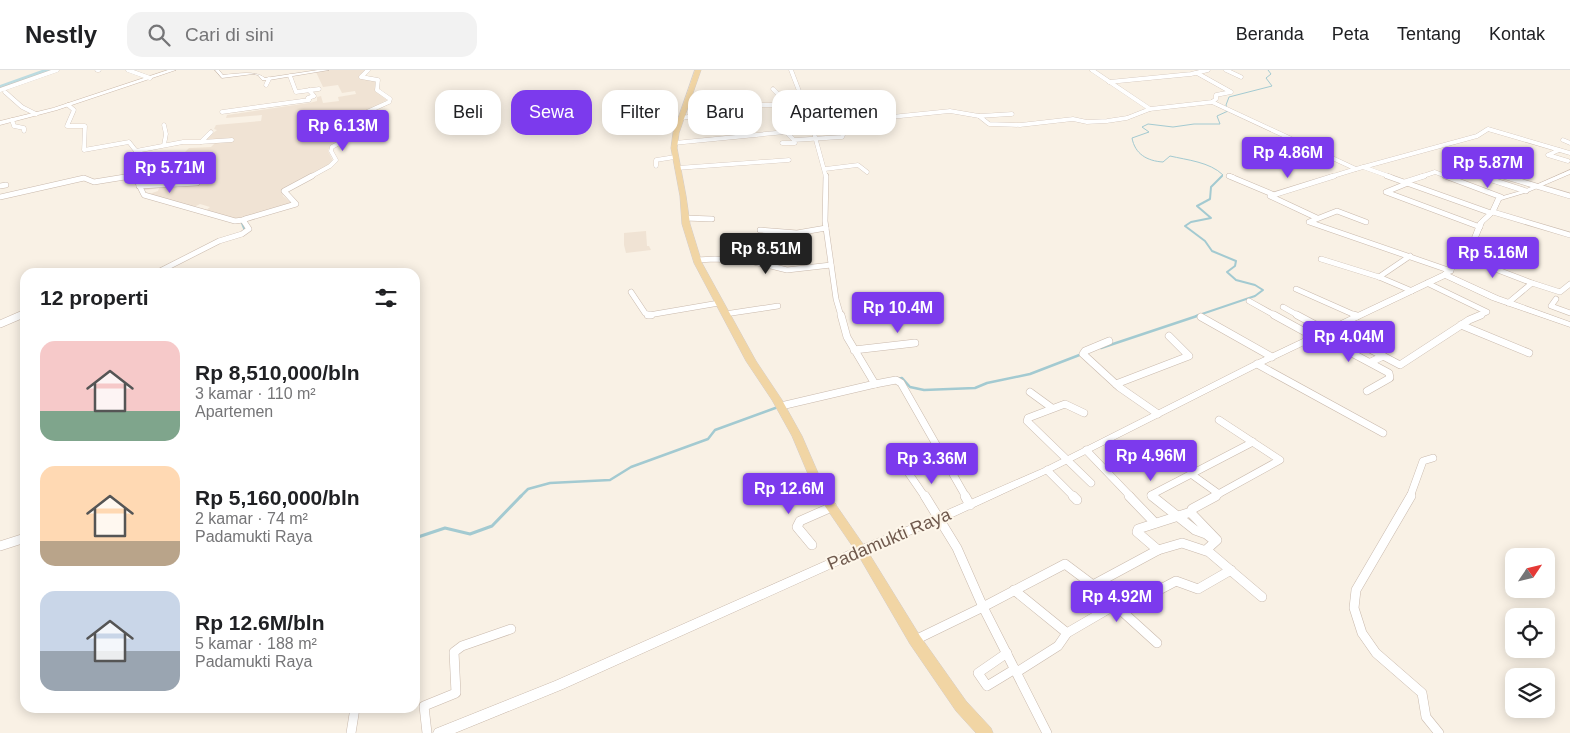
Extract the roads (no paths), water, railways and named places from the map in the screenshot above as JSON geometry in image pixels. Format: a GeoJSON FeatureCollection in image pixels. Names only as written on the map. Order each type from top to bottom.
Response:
{"type":"FeatureCollection","features":[{"type":"Feature","properties":{"kind":"main road"},"geometry":{"type":"LineString","coordinates":[[0,124],[12,120],[22,120],[172,70]]}},
{"type":"Feature","properties":{"kind":"main road"},"geometry":{"type":"LineString","coordinates":[[698,70],[674,144],[685,218],[697,260],[751,362],[781,406],[797,436],[820,490],[861,550],[915,640],[961,706],[986,733]]}},
{"type":"Feature","properties":{"kind":"street"},"geometry":{"type":"LineString","coordinates":[[36,114],[22,107],[3,91],[57,70]]}},
{"type":"Feature","properties":{"kind":"street"},"geometry":{"type":"LineString","coordinates":[[128,70],[150,78]]}},
{"type":"Feature","properties":{"kind":"street"},"geometry":{"type":"LineString","coordinates":[[217,70],[222,77],[253,73],[269,79],[327,70]]}},
{"type":"Feature","properties":{"kind":"street"},"geometry":{"type":"LineString","coordinates":[[141,174],[138,181],[145,196],[235,221],[294,206],[296,202],[284,194],[284,191],[330,166],[336,160],[331,151],[332,146],[364,130],[365,124],[358,116],[389,102],[390,99],[377,90],[378,80],[361,77],[368,70]]}},
{"type":"Feature","properties":{"kind":"street"},"geometry":{"type":"LineString","coordinates":[[791,70],[798,90]]}},
{"type":"Feature","properties":{"kind":"street"},"geometry":{"type":"LineString","coordinates":[[1092,70],[1150,109]]}},
{"type":"Feature","properties":{"kind":"street"},"geometry":{"type":"LineString","coordinates":[[1172,70],[1181,75]]}},
{"type":"Feature","properties":{"kind":"street"},"geometry":{"type":"LineString","coordinates":[[1109,82],[1181,75],[1208,70]]}},
{"type":"Feature","properties":{"kind":"street"},"geometry":{"type":"LineString","coordinates":[[1226,70],[1241,77]]}},
{"type":"Feature","properties":{"kind":"street"},"geometry":{"type":"LineString","coordinates":[[1197,73],[1231,91],[1216,96],[1216,99],[1212,102]]}},
{"type":"Feature","properties":{"kind":"street"},"geometry":{"type":"LineString","coordinates":[[290,76],[295,92],[319,89]]}},
{"type":"Feature","properties":{"kind":"street"},"geometry":{"type":"LineString","coordinates":[[266,85],[269,79]]}},
{"type":"Feature","properties":{"kind":"street"},"geometry":{"type":"LineString","coordinates":[[222,112],[309,100],[308,98],[314,96],[309,90]]}},
{"type":"Feature","properties":{"kind":"street"},"geometry":{"type":"LineString","coordinates":[[979,116],[987,124],[1020,125],[1073,119],[1088,122],[1138,115],[1150,109],[1212,102],[1356,169]]}},
{"type":"Feature","properties":{"kind":"street"},"geometry":{"type":"LineString","coordinates":[[68,105],[74,110],[67,126],[85,126],[83,150],[129,142],[136,151],[136,170],[141,174]]}},
{"type":"Feature","properties":{"kind":"street"},"geometry":{"type":"LineString","coordinates":[[682,118],[756,105],[772,105]]}},
{"type":"Feature","properties":{"kind":"street"},"geometry":{"type":"LineString","coordinates":[[896,117],[944,111],[979,116],[1012,114]]}},
{"type":"Feature","properties":{"kind":"street"},"geometry":{"type":"LineString","coordinates":[[12,120],[14,126],[24,128],[24,131]]}},
{"type":"Feature","properties":{"kind":"street"},"geometry":{"type":"LineString","coordinates":[[164,125],[166,134],[164,145]]}},
{"type":"Feature","properties":{"kind":"street"},"geometry":{"type":"LineString","coordinates":[[1272,194],[1476,136],[1490,129],[1570,153]]}},
{"type":"Feature","properties":{"kind":"street"},"geometry":{"type":"LineString","coordinates":[[201,142],[211,132]]}},
{"type":"Feature","properties":{"kind":"street"},"geometry":{"type":"LineString","coordinates":[[674,144],[786,132],[794,140]]}},
{"type":"Feature","properties":{"kind":"street"},"geometry":{"type":"LineString","coordinates":[[814,135],[825,168],[827,187],[825,204],[826,228],[836,300],[847,337],[875,384]]}},
{"type":"Feature","properties":{"kind":"street"},"geometry":{"type":"LineString","coordinates":[[794,140],[842,137],[843,135]]}},
{"type":"Feature","properties":{"kind":"street"},"geometry":{"type":"LineString","coordinates":[[136,151],[164,145],[232,140]]}},
{"type":"Feature","properties":{"kind":"street"},"geometry":{"type":"LineString","coordinates":[[782,143],[795,143],[794,140]]}},
{"type":"Feature","properties":{"kind":"street"},"geometry":{"type":"LineString","coordinates":[[1563,140],[1570,142]]}},
{"type":"Feature","properties":{"kind":"street"},"geometry":{"type":"LineString","coordinates":[[1559,150],[1548,155],[1568,161]]}},
{"type":"Feature","properties":{"kind":"street"},"geometry":{"type":"LineString","coordinates":[[656,166],[656,160],[675,157]]}},
{"type":"Feature","properties":{"kind":"street"},"geometry":{"type":"LineString","coordinates":[[677,168],[789,160]]}},
{"type":"Feature","properties":{"kind":"street"},"geometry":{"type":"LineString","coordinates":[[825,168],[858,165],[867,172]]}},
{"type":"Feature","properties":{"kind":"street"},"geometry":{"type":"LineString","coordinates":[[1363,167],[1492,212],[1570,234]]}},
{"type":"Feature","properties":{"kind":"street"},"geometry":{"type":"LineString","coordinates":[[1463,170],[1523,190]]}},
{"type":"Feature","properties":{"kind":"street"},"geometry":{"type":"LineString","coordinates":[[1478,226],[1386,192],[1435,172],[1501,197],[1537,186],[1570,172]]}},
{"type":"Feature","properties":{"kind":"street"},"geometry":{"type":"LineString","coordinates":[[1491,172],[1570,196]]}},
{"type":"Feature","properties":{"kind":"street"},"geometry":{"type":"LineString","coordinates":[[0,198],[82,178],[94,182],[141,174]]}},
{"type":"Feature","properties":{"kind":"street"},"geometry":{"type":"LineString","coordinates":[[1229,176],[1272,194],[1271,196],[1317,218]]}},
{"type":"Feature","properties":{"kind":"street"},"geometry":{"type":"LineString","coordinates":[[140,186],[197,183]]}},
{"type":"Feature","properties":{"kind":"street","name":"Padamukti Raya"},"geometry":{"type":"LineString","coordinates":[[440,733],[458,729],[861,550],[940,518],[1047,470],[1257,364],[1427,283],[1448,272],[1464,257],[1476,240],[1478,226],[1492,212],[1497,200],[1501,197]]}},
{"type":"Feature","properties":{"kind":"street"},"geometry":{"type":"LineString","coordinates":[[0,198],[7,199]]}},
{"type":"Feature","properties":{"kind":"street"},"geometry":{"type":"LineString","coordinates":[[1366,222],[1337,211],[1310,222],[1440,267],[1508,303],[1570,325]]}},
{"type":"Feature","properties":{"kind":"street"},"geometry":{"type":"LineString","coordinates":[[685,218],[712,219]]}},
{"type":"Feature","properties":{"kind":"street"},"geometry":{"type":"LineString","coordinates":[[166,268],[219,241],[245,233],[248,230],[243,220]]}},
{"type":"Feature","properties":{"kind":"street"},"geometry":{"type":"LineString","coordinates":[[760,230],[797,234],[826,228]]}},
{"type":"Feature","properties":{"kind":"street"},"geometry":{"type":"LineString","coordinates":[[1379,277],[1410,256]]}},
{"type":"Feature","properties":{"kind":"street"},"geometry":{"type":"LineString","coordinates":[[1464,257],[1558,292],[1570,284]]}},
{"type":"Feature","properties":{"kind":"street"},"geometry":{"type":"LineString","coordinates":[[697,260],[715,259],[754,262],[787,270],[831,265]]}},
{"type":"Feature","properties":{"kind":"street"},"geometry":{"type":"LineString","coordinates":[[1321,259],[1379,277],[1412,290]]}},
{"type":"Feature","properties":{"kind":"street"},"geometry":{"type":"LineString","coordinates":[[1249,301],[1323,333],[1383,356],[1400,365],[1486,311],[1427,283]]}},
{"type":"Feature","properties":{"kind":"street"},"geometry":{"type":"LineString","coordinates":[[1508,303],[1532,283]]}},
{"type":"Feature","properties":{"kind":"street"},"geometry":{"type":"LineString","coordinates":[[1296,289],[1357,316]]}},
{"type":"Feature","properties":{"kind":"street"},"geometry":{"type":"LineString","coordinates":[[632,292],[645,313],[649,315],[719,303]]}},
{"type":"Feature","properties":{"kind":"street"},"geometry":{"type":"LineString","coordinates":[[1556,299],[1551,306],[1570,312]]}},
{"type":"Feature","properties":{"kind":"street"},"geometry":{"type":"LineString","coordinates":[[725,314],[778,306]]}},
{"type":"Feature","properties":{"kind":"street"},"geometry":{"type":"LineString","coordinates":[[1283,307],[1389,373],[1390,378],[1367,391]]}},
{"type":"Feature","properties":{"kind":"street"},"geometry":{"type":"LineString","coordinates":[[0,324],[20,315]]}},
{"type":"Feature","properties":{"kind":"street"},"geometry":{"type":"LineString","coordinates":[[1201,317],[1272,357]]}},
{"type":"Feature","properties":{"kind":"street"},"geometry":{"type":"LineString","coordinates":[[1461,325],[1528,353]]}},
{"type":"Feature","properties":{"kind":"street"},"geometry":{"type":"LineString","coordinates":[[1116,384],[1188,356],[1169,336]]}},
{"type":"Feature","properties":{"kind":"street"},"geometry":{"type":"LineString","coordinates":[[1108,341],[1085,351],[1083,354],[1116,384],[1158,414]]}},
{"type":"Feature","properties":{"kind":"street"},"geometry":{"type":"LineString","coordinates":[[854,350],[915,343]]}},
{"type":"Feature","properties":{"kind":"street"},"geometry":{"type":"LineString","coordinates":[[1371,362],[1383,356]]}},
{"type":"Feature","properties":{"kind":"street"},"geometry":{"type":"LineString","coordinates":[[1257,364],[1383,433]]}},
{"type":"Feature","properties":{"kind":"street"},"geometry":{"type":"LineString","coordinates":[[781,406],[896,380],[902,383],[970,504]]}},
{"type":"Feature","properties":{"kind":"street"},"geometry":{"type":"LineString","coordinates":[[1030,392],[1052,408]]}},
{"type":"Feature","properties":{"kind":"street"},"geometry":{"type":"LineString","coordinates":[[1084,414],[1067,404],[1052,408],[1028,418],[1026,421],[1091,483]]}},
{"type":"Feature","properties":{"kind":"street"},"geometry":{"type":"LineString","coordinates":[[1158,550],[1137,532],[1138,529],[1191,512],[1280,460],[1219,420]]}},
{"type":"Feature","properties":{"kind":"street"},"geometry":{"type":"LineString","coordinates":[[1216,542],[1206,534],[1196,531],[1151,494],[1253,442]]}},
{"type":"Feature","properties":{"kind":"street"},"geometry":{"type":"LineString","coordinates":[[1086,450],[1155,523]]}},
{"type":"Feature","properties":{"kind":"street"},"geometry":{"type":"LineString","coordinates":[[1433,458],[1423,461],[1413,492],[1356,590],[1352,604],[1362,637],[1376,655],[1422,694],[1426,717],[1440,733]]}},
{"type":"Feature","properties":{"kind":"street"},"geometry":{"type":"LineString","coordinates":[[904,465],[940,518],[957,548],[983,607],[1047,733]]}},
{"type":"Feature","properties":{"kind":"street"},"geometry":{"type":"LineString","coordinates":[[1047,470],[1077,500]]}},
{"type":"Feature","properties":{"kind":"street"},"geometry":{"type":"LineString","coordinates":[[1190,474],[1219,494]]}},
{"type":"Feature","properties":{"kind":"street"},"geometry":{"type":"LineString","coordinates":[[812,544],[798,527],[800,521],[832,507]]}},
{"type":"Feature","properties":{"kind":"street"},"geometry":{"type":"LineString","coordinates":[[1191,512],[1215,536],[1216,542]]}},
{"type":"Feature","properties":{"kind":"street"},"geometry":{"type":"LineString","coordinates":[[0,546],[20,540]]}},
{"type":"Feature","properties":{"kind":"street"},"geometry":{"type":"LineString","coordinates":[[1206,550],[1216,542]]}},
{"type":"Feature","properties":{"kind":"street"},"geometry":{"type":"LineString","coordinates":[[1093,586],[1158,550],[1182,543],[1206,550],[1262,597]]}},
{"type":"Feature","properties":{"kind":"street"},"geometry":{"type":"LineString","coordinates":[[915,640],[1065,564],[1070,566],[1157,643]]}},
{"type":"Feature","properties":{"kind":"street"},"geometry":{"type":"LineString","coordinates":[[1008,653],[978,673],[987,686],[1060,644],[1066,633],[1118,608],[1176,581],[1180,581],[1192,589],[1198,589],[1231,570]]}},
{"type":"Feature","properties":{"kind":"street"},"geometry":{"type":"LineString","coordinates":[[1014,590],[1066,633]]}},
{"type":"Feature","properties":{"kind":"street"},"geometry":{"type":"LineString","coordinates":[[427,733],[424,706],[456,693],[454,652],[462,646],[510,629]]}},
{"type":"Feature","properties":{"kind":"street"},"geometry":{"type":"LineString","coordinates":[[350,733],[354,713]]}},
{"type":"Feature","properties":{"kind":"waterway"},"geometry":{"type":"LineString","coordinates":[[0,87],[49,70]]}},
{"type":"Feature","properties":{"kind":"waterway"},"geometry":{"type":"LineString","coordinates":[[1196,316],[1255,296],[1263,290],[1255,285],[1236,280],[1227,272],[1235,266],[1236,261],[1212,251],[1205,241],[1185,226],[1191,222],[1211,218],[1197,206],[1210,199],[1211,187],[1223,175],[1212,167],[1198,162],[1170,156],[1163,162],[1147,158],[1139,152],[1132,138],[1149,132],[1142,127],[1148,124],[1173,127],[1194,124],[1220,124],[1217,116],[1228,111],[1226,105],[1229,97],[1272,86],[1266,78],[1271,74],[1268,70]]}},
{"type":"Feature","properties":{"kind":"waterway"},"geometry":{"type":"LineString","coordinates":[[241,221],[245,231]]}},
{"type":"Feature","properties":{"kind":"waterway"},"geometry":{"type":"LineString","coordinates":[[1101,348],[1200,315]]}},
{"type":"Feature","properties":{"kind":"waterway"},"geometry":{"type":"LineString","coordinates":[[897,379],[902,378],[910,387],[924,390],[975,388],[987,383],[1030,374],[1082,354]]}},
{"type":"Feature","properties":{"kind":"waterway"},"geometry":{"type":"LineString","coordinates":[[521,496],[528,489],[550,483],[610,480],[631,467],[708,439],[715,430],[778,407]]}},
{"type":"Feature","properties":{"kind":"waterway"},"geometry":{"type":"LineString","coordinates":[[420,536],[445,528],[470,534],[492,526],[521,496]]}}]}
